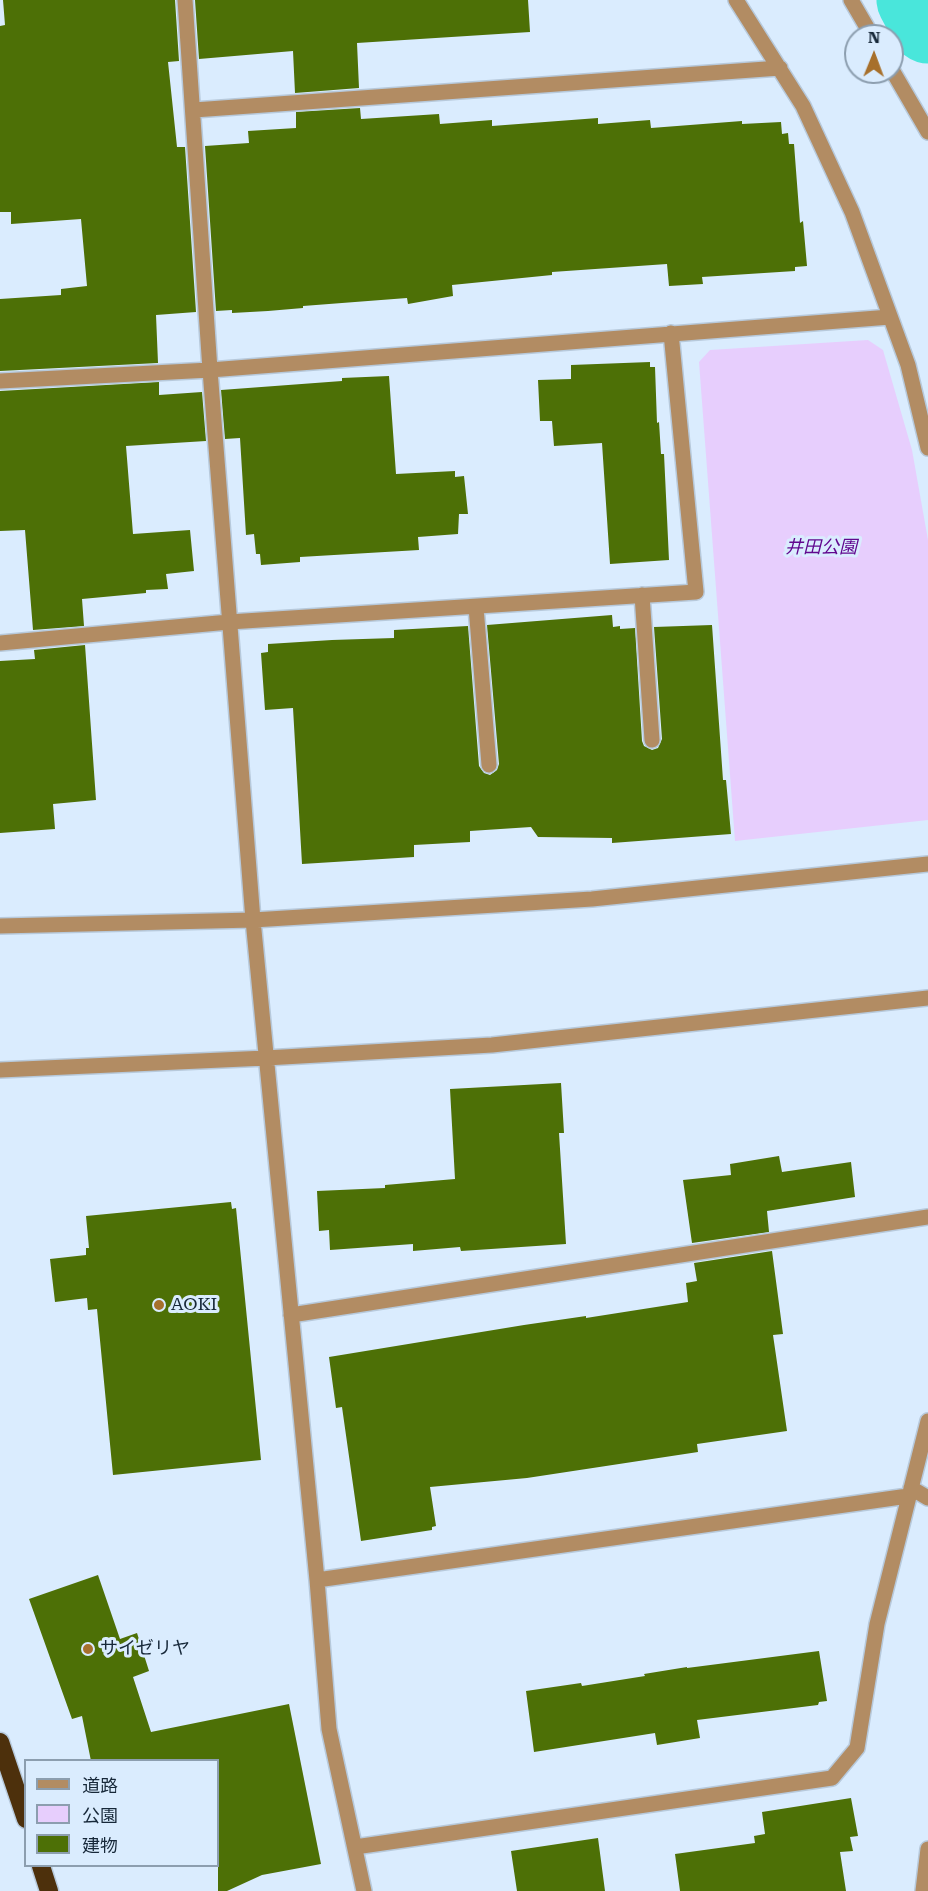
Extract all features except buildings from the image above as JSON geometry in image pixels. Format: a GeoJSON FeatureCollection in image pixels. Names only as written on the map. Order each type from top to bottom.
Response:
{"type":"FeatureCollection","features":[{"type":"Feature","properties":{"kind":"highway"},"geometry":{"type":"LineString","coordinates":[[0,1742],[24,1813]]}},
{"type":"Feature","properties":{"kind":"highway"},"geometry":{"type":"LineString","coordinates":[[41,1867],[49,1891]]}},
{"type":"Feature","properties":{"kind":"street"},"geometry":{"type":"LineString","coordinates":[[185,0],[210,370],[252,920],[317,1580],[329,1729],[364,1891]]}},
{"type":"Feature","properties":{"kind":"street"},"geometry":{"type":"LineString","coordinates":[[736,0],[803,106],[852,212],[908,365],[928,448]]}},
{"type":"Feature","properties":{"kind":"street"},"geometry":{"type":"LineString","coordinates":[[851,0],[865,24]]}},
{"type":"Feature","properties":{"kind":"street"},"geometry":{"type":"LineString","coordinates":[[194,110],[780,68]]}},
{"type":"Feature","properties":{"kind":"street"},"geometry":{"type":"LineString","coordinates":[[900,84],[928,132]]}},
{"type":"Feature","properties":{"kind":"street"},"geometry":{"type":"LineString","coordinates":[[0,381],[210,370],[890,317]]}},
{"type":"Feature","properties":{"kind":"street"},"geometry":{"type":"LineString","coordinates":[[0,643],[229,622],[696,592],[671,333]]}},
{"type":"Feature","properties":{"kind":"street"},"geometry":{"type":"LineString","coordinates":[[642,595],[652,740]]}},
{"type":"Feature","properties":{"kind":"street"},"geometry":{"type":"LineString","coordinates":[[476,607],[489,765]]}},
{"type":"Feature","properties":{"kind":"street"},"geometry":{"type":"LineString","coordinates":[[0,926],[252,920],[592,899],[928,864]]}},
{"type":"Feature","properties":{"kind":"street"},"geometry":{"type":"LineString","coordinates":[[0,1070],[266,1059],[492,1045],[928,998]]}},
{"type":"Feature","properties":{"kind":"street"},"geometry":{"type":"LineString","coordinates":[[291,1315],[928,1217]]}},
{"type":"Feature","properties":{"kind":"street"},"geometry":{"type":"LineString","coordinates":[[355,1847],[832,1778],[857,1748],[877,1624],[928,1421]]}},
{"type":"Feature","properties":{"kind":"street"},"geometry":{"type":"LineString","coordinates":[[317,1580],[909,1492],[928,1498]]}},
{"type":"Feature","properties":{"kind":"street"},"geometry":{"type":"LineString","coordinates":[[922,1891],[928,1849]]}},
{"type":"Feature","properties":{"kind":"green space","name":"井田公園"},"geometry":{"type":"Polygon","coordinates":[[[868,340],[883,350],[912,450],[928,540],[928,820],[735,841],[699,362],[710,350],[868,340]]]}},
{"type":"Feature","properties":{"kind":"waterway"},"geometry":{"type":"LineString","coordinates":[[914,0],[928,26]]}},
{"type":"Feature","properties":{"kind":"place","name":"AOKI"},"geometry":{"type":"Point","coordinates":[159,1305]}},
{"type":"Feature","properties":{"kind":"place","name":"サイゼリヤ"},"geometry":{"type":"Point","coordinates":[88,1649]}}]}
